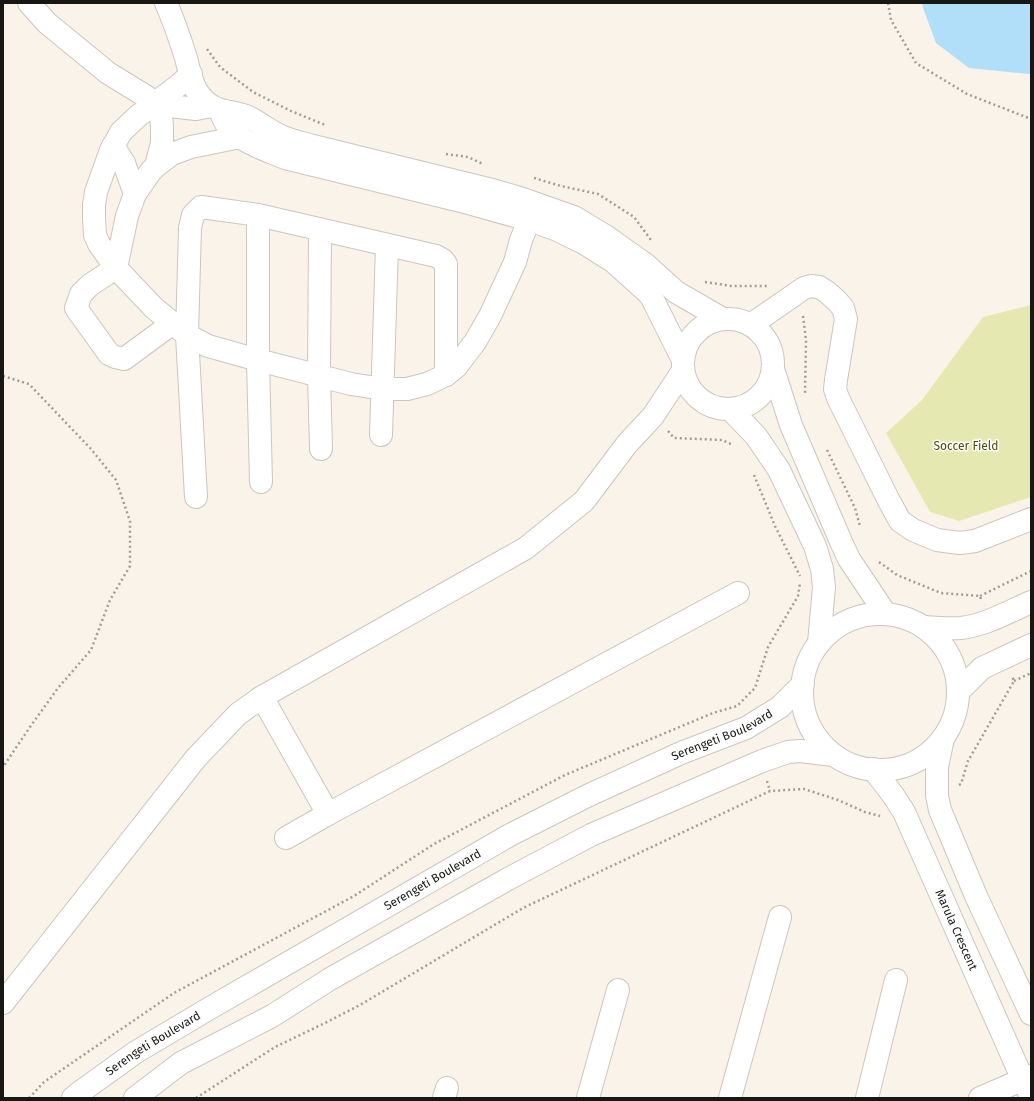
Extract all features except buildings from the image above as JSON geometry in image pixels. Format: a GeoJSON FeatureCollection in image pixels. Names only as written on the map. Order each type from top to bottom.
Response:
{"type":"FeatureCollection","features":[{"type":"Feature","properties":{"kind":"street"},"geometry":{"type":"LineString","coordinates":[[3,1003],[196,758],[238,714],[262,696],[526,548],[584,501],[627,444],[653,416],[682,365],[686,344],[694,332],[706,323],[721,318],[737,319],[752,324],[763,335],[771,349],[773,365],[770,380],[762,394],[750,404],[736,409],[722,409],[708,405],[696,397],[687,386],[682,365],[651,296],[614,262],[584,243],[555,229],[533,212],[496,191],[313,146],[284,137],[254,120],[237,114],[215,108],[196,109],[158,103],[108,73],[47,23],[29,3]]}},
{"type":"Feature","properties":{"kind":"street"},"geometry":{"type":"LineString","coordinates":[[166,3],[177,30],[197,91],[203,99],[215,108],[227,126],[240,137],[285,158],[454,199],[574,217],[607,237],[645,264],[676,292],[721,318]]}},
{"type":"Feature","properties":{"kind":"street"},"geometry":{"type":"LineString","coordinates":[[191,74],[158,103],[138,116],[121,132],[113,146],[96,192],[94,205],[95,235],[99,244],[116,268],[154,308],[180,329],[208,346],[351,384],[382,389],[407,389],[427,384],[446,375],[456,367],[475,342],[490,316],[515,262],[521,240],[533,212]]}},
{"type":"Feature","properties":{"kind":"street"},"geometry":{"type":"LineString","coordinates":[[156,166],[162,143],[162,127],[158,103]]}},
{"type":"Feature","properties":{"kind":"street"},"geometry":{"type":"LineString","coordinates":[[180,329],[124,359],[109,354],[76,308],[81,294],[90,285],[116,268],[127,216],[135,194],[151,171],[172,154],[191,147],[240,137]]}},
{"type":"Feature","properties":{"kind":"street"},"geometry":{"type":"LineString","coordinates":[[113,146],[124,163],[135,194]]}},
{"type":"Feature","properties":{"kind":"street"},"geometry":{"type":"LineString","coordinates":[[196,497],[180,329],[190,228],[193,215],[201,206],[258,215],[436,256],[443,260],[446,264],[446,375]]}},
{"type":"Feature","properties":{"kind":"street"},"geometry":{"type":"LineString","coordinates":[[258,215],[258,360],[261,482]]}},
{"type":"Feature","properties":{"kind":"street"},"geometry":{"type":"LineString","coordinates":[[320,229],[319,376],[321,450]]}},
{"type":"Feature","properties":{"kind":"street"},"geometry":{"type":"LineString","coordinates":[[381,435],[387,245]]}},
{"type":"Feature","properties":{"kind":"street"},"geometry":{"type":"LineString","coordinates":[[752,324],[804,288],[811,286],[819,287],[827,292],[843,308],[846,319],[835,389],[838,398],[900,520],[913,530],[937,540],[960,543],[975,541],[1031,519]]}},
{"type":"Feature","properties":{"kind":"street"},"geometry":{"type":"LineString","coordinates":[[772,369],[791,425],[842,544],[849,559],[885,613]]}},
{"type":"Feature","properties":{"kind":"street"},"geometry":{"type":"LineString","coordinates":[[730,409],[756,436],[779,470],[815,546],[822,570],[824,588],[819,643]]}},
{"type":"Feature","properties":{"kind":"street"},"geometry":{"type":"LineString","coordinates":[[286,838],[738,593]]}},
{"type":"Feature","properties":{"kind":"street"},"geometry":{"type":"LineString","coordinates":[[924,627],[948,629],[963,628],[988,622],[1031,602]]}},
{"type":"Feature","properties":{"kind":"street"},"geometry":{"type":"LineString","coordinates":[[135,1098],[181,1063],[272,1016],[344,971],[508,879],[591,835],[762,761],[788,752],[800,751],[833,755],[855,766],[881,771],[908,766],[931,752],[948,731],[958,706],[958,679],[949,653],[932,632],[909,618],[885,613],[860,616],[837,626],[819,643],[807,665],[802,689],[805,714],[816,737],[833,755]]}},
{"type":"Feature","properties":{"kind":"street"},"geometry":{"type":"LineString","coordinates":[[958,692],[982,668],[1031,645]]}},
{"type":"Feature","properties":{"kind":"street","name":"Serengeti Boulevard"},"geometry":{"type":"LineString","coordinates":[[73,1098],[136,1052],[223,1000],[510,835],[587,796],[682,753],[746,728],[780,707],[803,684]]}},
{"type":"Feature","properties":{"kind":"street"},"geometry":{"type":"LineString","coordinates":[[262,696],[328,814]]}},
{"type":"Feature","properties":{"kind":"street"},"geometry":{"type":"LineString","coordinates":[[942,738],[937,767],[937,796],[940,810],[976,896],[1031,1014]]}},
{"type":"Feature","properties":{"kind":"street","name":"Marula Crescent"},"geometry":{"type":"LineString","coordinates":[[874,769],[904,812],[990,1006],[1028,1084]]}},
{"type":"Feature","properties":{"kind":"street"},"geometry":{"type":"LineString","coordinates":[[730,1098],[780,917]]}},
{"type":"Feature","properties":{"kind":"street"},"geometry":{"type":"LineString","coordinates":[[866,1098],[896,980]]}},
{"type":"Feature","properties":{"kind":"street"},"geometry":{"type":"LineString","coordinates":[[588,1098],[618,990]]}},
{"type":"Feature","properties":{"kind":"street"},"geometry":{"type":"LineString","coordinates":[[990,1006],[1021,993]]}},
{"type":"Feature","properties":{"kind":"street"},"geometry":{"type":"LineString","coordinates":[[980,1098],[1028,1084]]}},
{"type":"Feature","properties":{"kind":"path"},"geometry":{"type":"LineString","coordinates":[[888,3],[890,20],[916,63],[967,94],[1031,119]]}},
{"type":"Feature","properties":{"kind":"path"},"geometry":{"type":"LineString","coordinates":[[788,300],[803,316],[806,340],[804,400]]}},
{"type":"Feature","properties":{"kind":"path"},"geometry":{"type":"LineString","coordinates":[[3,376],[29,384],[91,449],[116,480],[130,521],[130,566],[110,600],[91,650],[58,688],[3,767]]}},
{"type":"Feature","properties":{"kind":"path"},"geometry":{"type":"LineString","coordinates":[[653,416],[674,438],[722,440],[735,446]]}},
{"type":"Feature","properties":{"kind":"path"},"geometry":{"type":"LineString","coordinates":[[29,1098],[44,1082],[174,993],[354,896],[434,844],[564,775],[714,713],[736,706],[755,688],[768,647],[798,596],[801,579],[775,526],[752,470],[754,454],[764,446]]}},
{"type":"Feature","properties":{"kind":"path"},"geometry":{"type":"LineString","coordinates":[[878,562],[897,575],[941,593],[980,596],[1031,571]]}},
{"type":"Feature","properties":{"kind":"path"},"geometry":{"type":"LineString","coordinates":[[980,596],[988,622]]}},
{"type":"Feature","properties":{"kind":"path"},"geometry":{"type":"LineString","coordinates":[[1005,658],[1014,681]]}},
{"type":"Feature","properties":{"kind":"path"},"geometry":{"type":"LineString","coordinates":[[937,796],[961,784],[968,761],[1014,681],[1031,674]]}},
{"type":"Feature","properties":{"kind":"path"},"geometry":{"type":"LineString","coordinates":[[196,1098],[275,1047],[360,1005],[524,908],[770,790],[804,789],[838,800],[865,812],[883,816],[904,812]]}},
{"type":"Feature","properties":{"kind":"green space","name":"Soccer Field"},"geometry":{"type":"Polygon","coordinates":[[[1031,305],[1031,497],[959,521],[930,512],[886,433],[922,400],[983,317],[1031,305]]]}},
{"type":"Feature","properties":{"kind":"water"},"geometry":{"type":"Polygon","coordinates":[[[922,3],[1031,3],[1031,73],[969,68],[936,43],[922,3]]]}}]}
